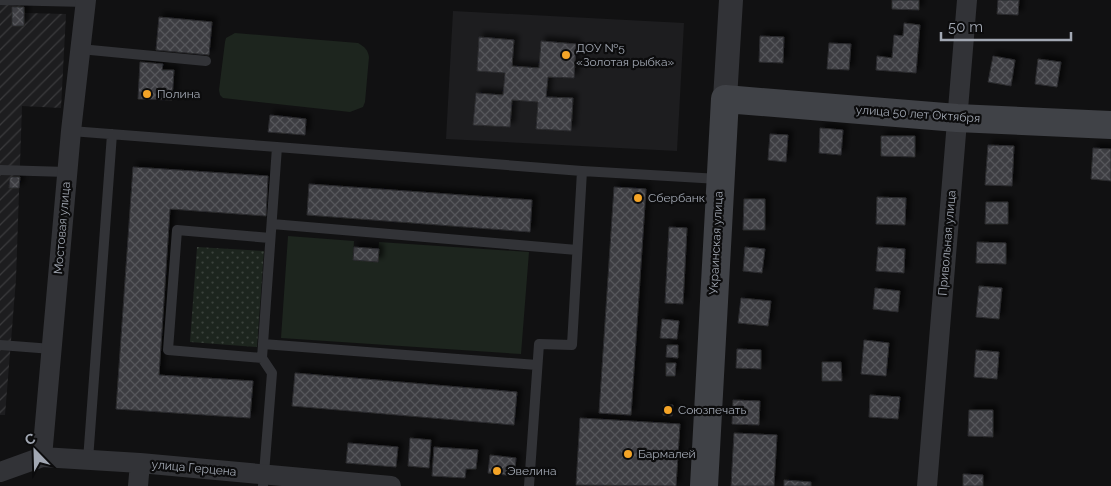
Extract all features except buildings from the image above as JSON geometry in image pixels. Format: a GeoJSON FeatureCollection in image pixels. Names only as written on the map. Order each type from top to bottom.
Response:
{"type":"FeatureCollection","features":[{"type":"Feature","properties":{"kind":"main road","name":"улица 50 лет Октября"},"geometry":{"type":"LineString","coordinates":[[725,99],[957,118],[1111,125]]}},
{"type":"Feature","properties":{"kind":"main road","name":"Украинская улица"},"geometry":{"type":"LineString","coordinates":[[704,486],[719,179],[725,99]]}},
{"type":"Feature","properties":{"kind":"street","name":"Украинская улица"},"geometry":{"type":"LineString","coordinates":[[725,99],[731,0]]}},
{"type":"Feature","properties":{"kind":"street","name":"Привольная улица"},"geometry":{"type":"LineString","coordinates":[[927,486],[967,0]]}},
{"type":"Feature","properties":{"kind":"street","name":"Мостовая улица"},"geometry":{"type":"LineString","coordinates":[[42,457],[67,172],[86,1]]}},
{"type":"Feature","properties":{"kind":"street","name":"улица Герцена"},"geometry":{"type":"LineString","coordinates":[[0,472],[42,457],[140,463],[263,480],[390,486]]}},
{"type":"Feature","properties":{"kind":"street"},"geometry":{"type":"LineString","coordinates":[[138,486],[140,463]]}},
{"type":"Feature","properties":{"kind":"lane"},"geometry":{"type":"LineString","coordinates":[[0,0],[86,1]]}},
{"type":"Feature","properties":{"kind":"lane"},"geometry":{"type":"LineString","coordinates":[[80,49],[206,61]]}},
{"type":"Feature","properties":{"kind":"lane"},"geometry":{"type":"LineString","coordinates":[[71,131],[582,171],[719,179]]}},
{"type":"Feature","properties":{"kind":"lane"},"geometry":{"type":"LineString","coordinates":[[88,460],[112,134]]}},
{"type":"Feature","properties":{"kind":"lane"},"geometry":{"type":"LineString","coordinates":[[263,480],[272,373],[262,358],[277,147]]}},
{"type":"Feature","properties":{"kind":"lane"},"geometry":{"type":"LineString","coordinates":[[0,170],[67,172]]}},
{"type":"Feature","properties":{"kind":"lane"},"geometry":{"type":"LineString","coordinates":[[529,486],[540,344],[572,346],[582,171]]}},
{"type":"Feature","properties":{"kind":"lane"},"geometry":{"type":"LineString","coordinates":[[272,224],[577,250]]}},
{"type":"Feature","properties":{"kind":"lane"},"geometry":{"type":"LineString","coordinates":[[262,358],[168,350],[177,230],[270,238]]}},
{"type":"Feature","properties":{"kind":"lane"},"geometry":{"type":"LineString","coordinates":[[263,344],[537,365]]}},
{"type":"Feature","properties":{"kind":"lane"},"geometry":{"type":"LineString","coordinates":[[0,345],[52,349]]}},
{"type":"Feature","properties":{"kind":"shaded area"},"geometry":{"type":"Polygon","coordinates":[[[0,0],[24,0],[25,13],[66,14],[61,108],[22,106],[16,279],[5,415],[0,415],[0,0]]]}},
{"type":"Feature","properties":{"kind":"shaded area","name":"ДОУ №5 «Золотая рыбка»"},"geometry":{"type":"Polygon","coordinates":[[[453,11],[684,23],[677,151],[446,139],[453,11]]]}},
{"type":"Feature","properties":{"kind":"shaded area"},"geometry":{"type":"Polygon","coordinates":[[[235,33],[358,43],[366,49],[369,57],[363,107],[350,112],[223,98],[219,90],[225,42],[226,38],[235,33]]]}},
{"type":"Feature","properties":{"kind":"shaded area"},"geometry":{"type":"Polygon","coordinates":[[[288,236],[354,241],[353,260],[377,262],[379,242],[529,252],[521,354],[281,338],[288,236]]]}},
{"type":"Feature","properties":{"kind":"shaded area"},"geometry":{"type":"Polygon","coordinates":[[[197,247],[264,251],[257,347],[190,342],[197,247]]]}},
{"type":"Feature","properties":{"kind":"place","name":"ДОУ №5 «Золотая рыбка»"},"geometry":{"type":"Point","coordinates":[566,55]}},
{"type":"Feature","properties":{"kind":"place","name":"Полина"},"geometry":{"type":"Point","coordinates":[147,94]}},
{"type":"Feature","properties":{"kind":"place","name":"Сбербанк"},"geometry":{"type":"Point","coordinates":[638,198]}},
{"type":"Feature","properties":{"kind":"place","name":"Союзпечать"},"geometry":{"type":"Point","coordinates":[668,410]}},
{"type":"Feature","properties":{"kind":"place","name":"Бармалей"},"geometry":{"type":"Point","coordinates":[628,454]}},
{"type":"Feature","properties":{"kind":"place","name":"Эвелина"},"geometry":{"type":"Point","coordinates":[497,471]}}]}
